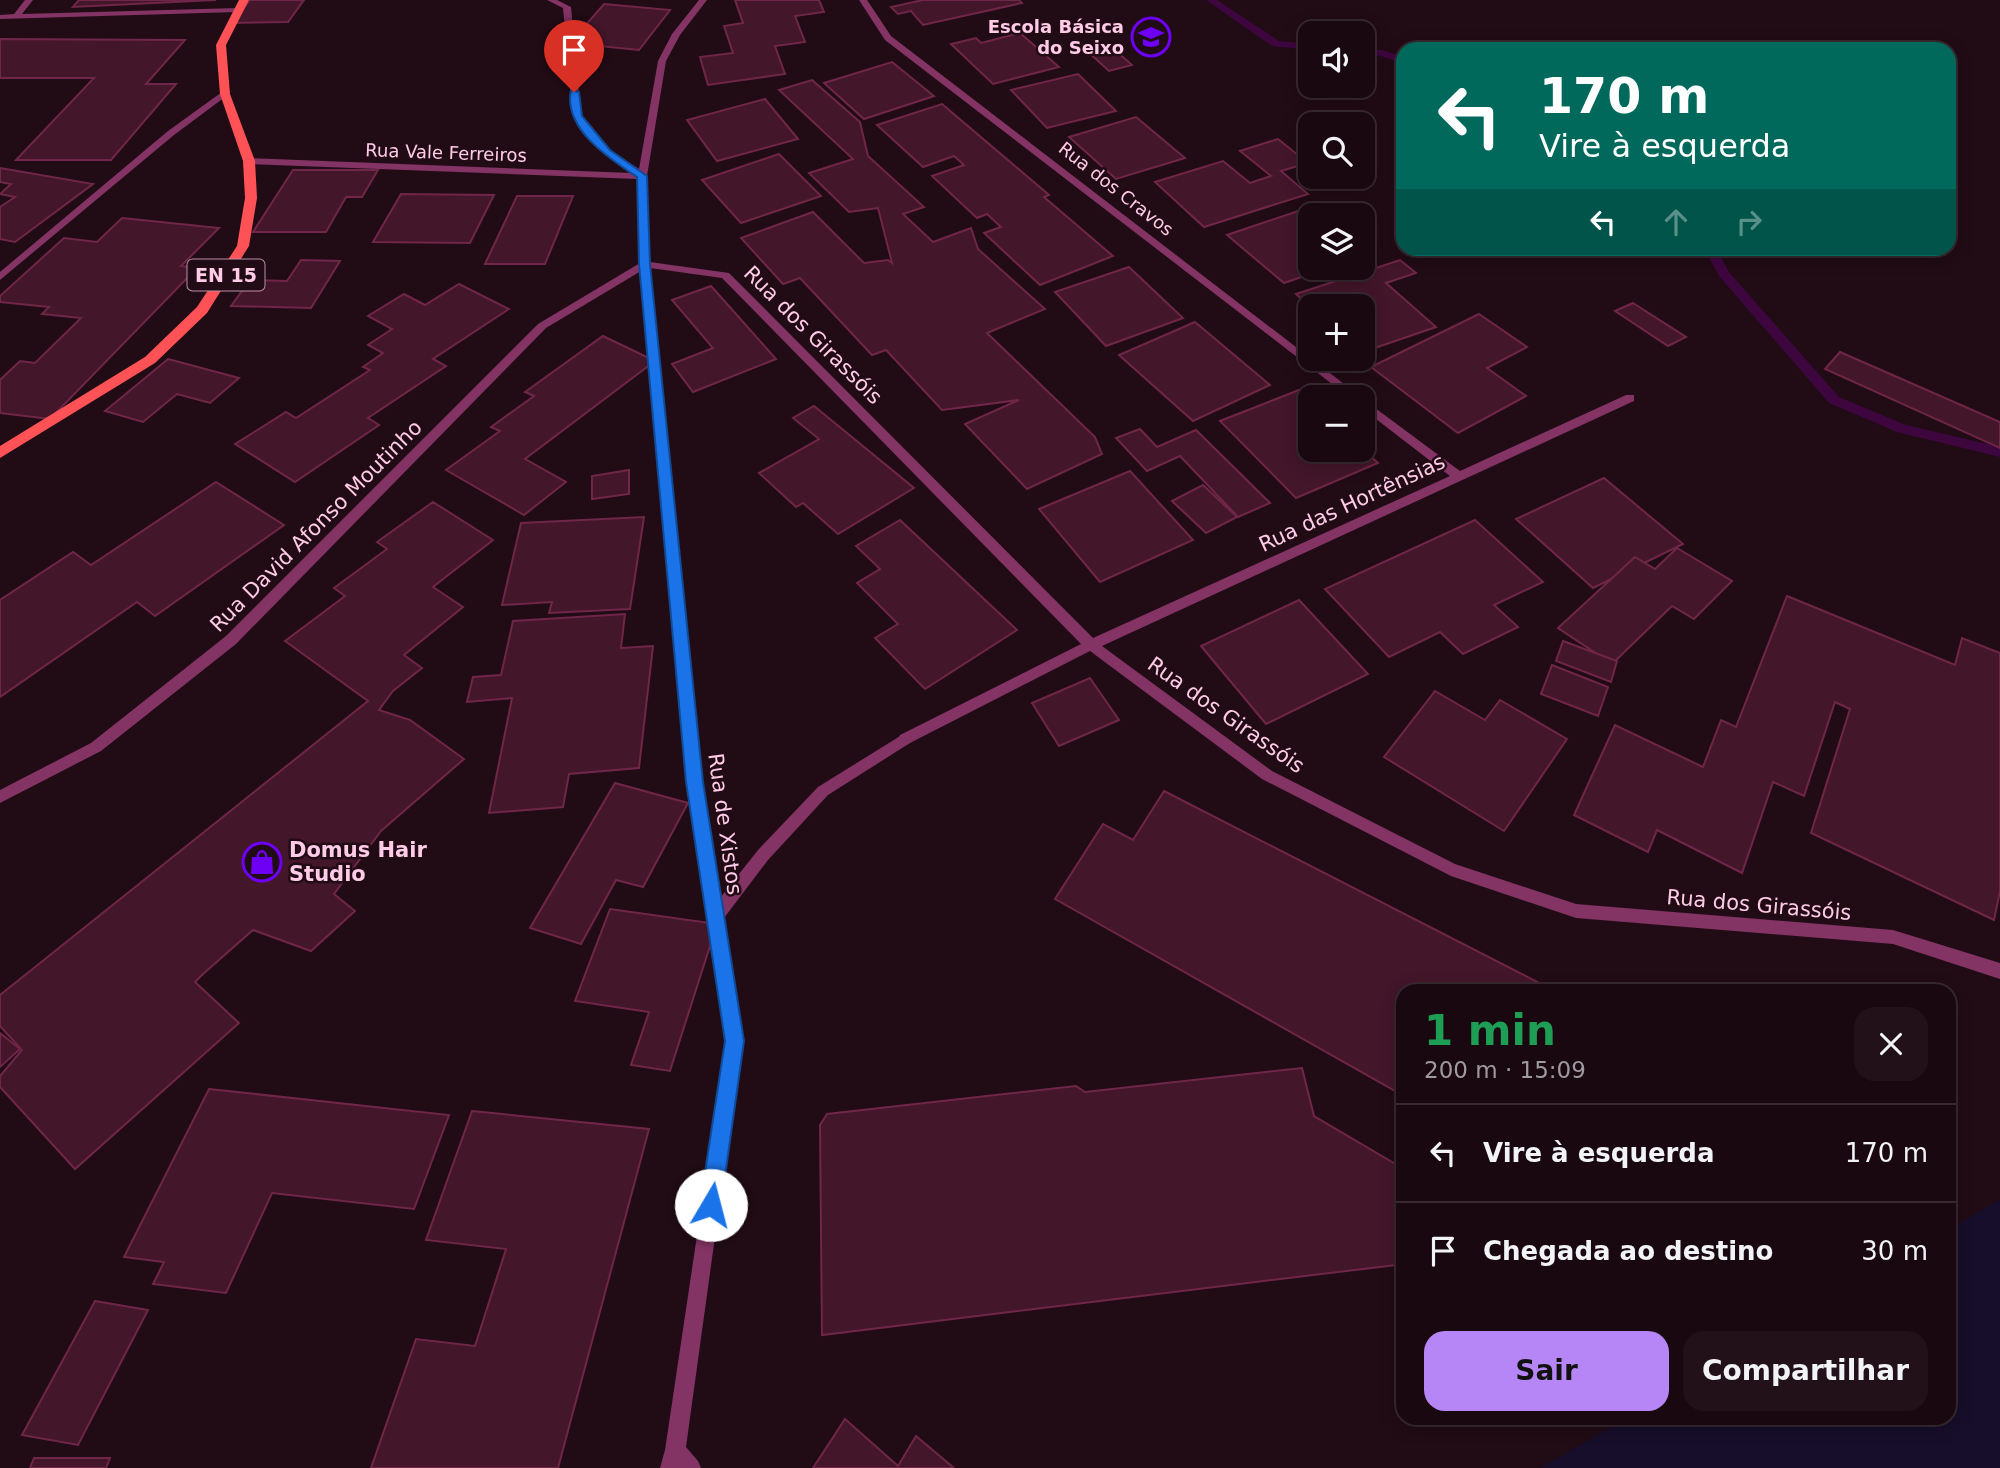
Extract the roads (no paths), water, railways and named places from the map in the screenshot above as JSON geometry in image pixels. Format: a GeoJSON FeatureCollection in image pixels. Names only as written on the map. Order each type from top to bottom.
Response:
{"type":"FeatureCollection","features":[{"type":"Feature","properties":{"kind":"main road","name":"EN 15"},"geometry":{"type":"LineString","coordinates":[[0,453],[150,360],[202,310],[243,246],[251,198],[249,161],[225,94],[221,45],[241,5]]}},
{"type":"Feature","properties":{"kind":"street"},"geometry":{"type":"LineString","coordinates":[[15,18],[29,0]]}},
{"type":"Feature","properties":{"kind":"street"},"geometry":{"type":"LineString","coordinates":[[551,0],[567,7],[577,116],[607,152],[642,176]]}},
{"type":"Feature","properties":{"kind":"street","name":"Rua de Xistos"},"geometry":{"type":"LineString","coordinates":[[691,1468],[672,1459],[734,1041],[694,782],[645,264],[642,176],[662,61],[676,34],[704,0]]}},
{"type":"Feature","properties":{"kind":"street","name":"Rua dos Cravos"},"geometry":{"type":"LineString","coordinates":[[863,0],[888,38],[1340,385]]}},
{"type":"Feature","properties":{"kind":"street"},"geometry":{"type":"LineString","coordinates":[[0,17],[241,5]]}},
{"type":"Feature","properties":{"kind":"street"},"geometry":{"type":"LineString","coordinates":[[0,277],[171,133],[225,94]]}},
{"type":"Feature","properties":{"kind":"street","name":"Rua Vale Ferreiros"},"geometry":{"type":"LineString","coordinates":[[249,161],[642,176]]}},
{"type":"Feature","properties":{"kind":"street","name":"Rua dos Girassóis"},"geometry":{"type":"LineString","coordinates":[[645,264],[725,275],[1091,646],[1267,775],[1451,869],[1576,911],[1893,937],[2000,971]]}},
{"type":"Feature","properties":{"kind":"street","name":"Rua David Afonso Moutinho"},"geometry":{"type":"LineString","coordinates":[[0,797],[96,747],[231,640],[542,326],[645,264]]}},
{"type":"Feature","properties":{"kind":"street","name":"Rua das Hortênsias"},"geometry":{"type":"LineString","coordinates":[[715,916],[763,855],[823,790],[905,740],[1091,646],[1630,398]]}},
{"type":"Feature","properties":{"kind":"street"},"geometry":{"type":"LineString","coordinates":[[1375,412],[1458,476]]}},
{"type":"Feature","properties":{"kind":"waterway"},"geometry":{"type":"LineString","coordinates":[[1211,0],[1276,44],[1298,46]]}},
{"type":"Feature","properties":{"kind":"waterway"},"geometry":{"type":"LineString","coordinates":[[1375,53],[1396,58]]}},
{"type":"Feature","properties":{"kind":"waterway"},"geometry":{"type":"LineString","coordinates":[[1714,256],[1723,273],[1834,400],[1902,429],[2000,452]]}},
{"type":"Feature","properties":{"kind":"place","name":"Escola Básica do Seixo"},"geometry":{"type":"Point","coordinates":[1151,37]}},
{"type":"Feature","properties":{"kind":"place","name":"Domus Hair Studio"},"geometry":{"type":"Point","coordinates":[262,862]}}]}
